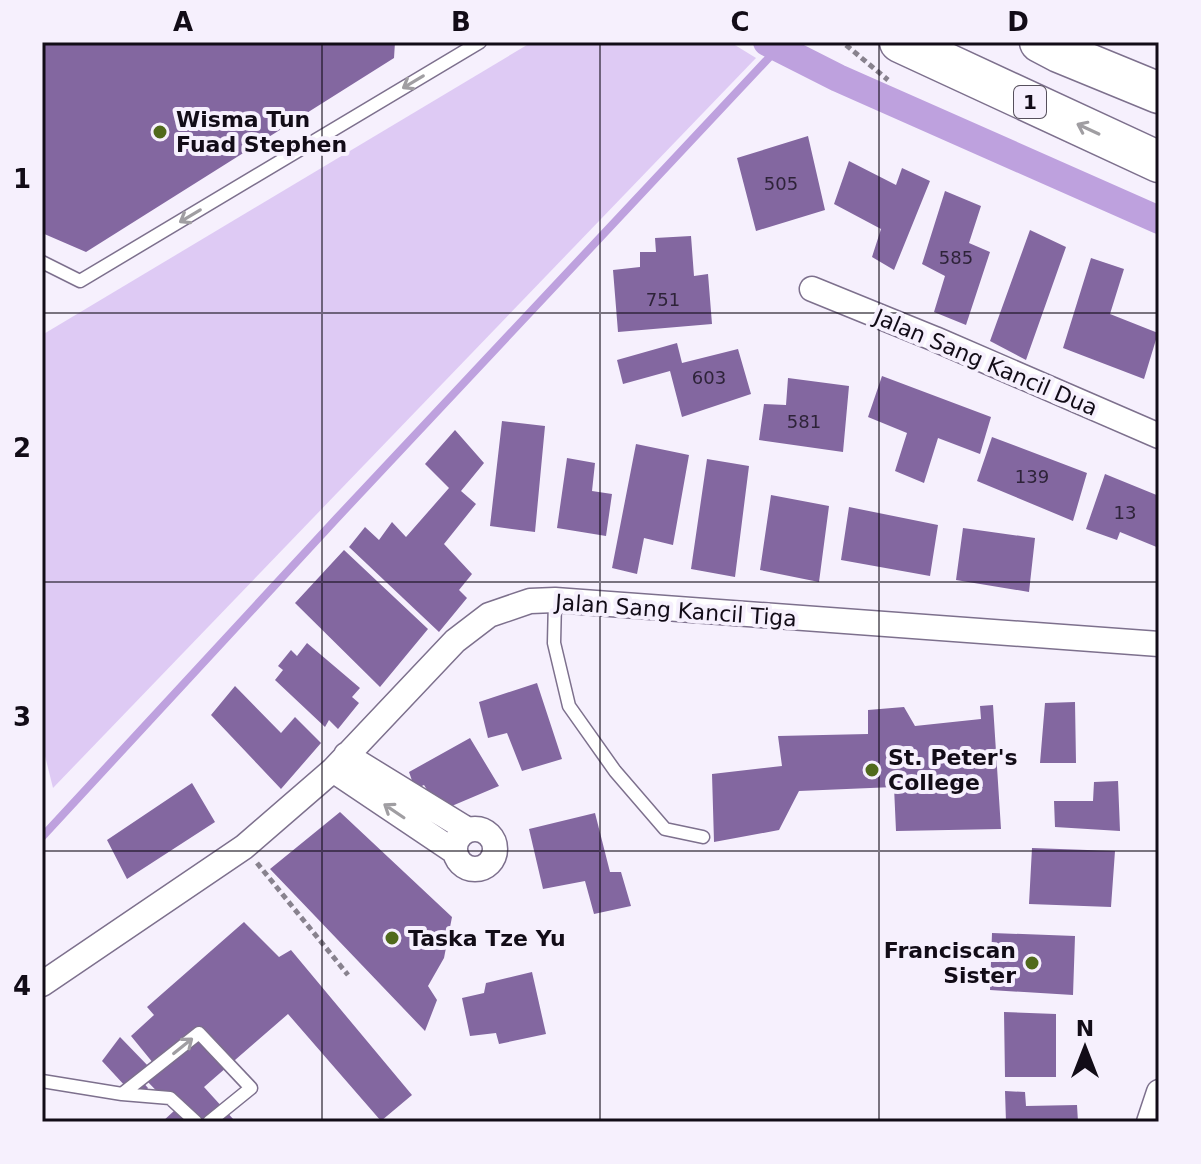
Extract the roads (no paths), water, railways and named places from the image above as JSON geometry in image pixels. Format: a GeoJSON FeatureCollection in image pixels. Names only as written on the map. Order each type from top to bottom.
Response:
{"type":"FeatureCollection","features":[{"type":"Feature","properties":{"kind":"main road","name":"1"},"geometry":{"type":"LineString","coordinates":[[900,42],[1159,162]]}},
{"type":"Feature","properties":{"kind":"main road"},"geometry":{"type":"LineString","coordinates":[[1040,42],[1159,93]]}},
{"type":"Feature","properties":{"kind":"street","name":"Jalan Sang Kancil Dua"},"geometry":{"type":"LineString","coordinates":[[812,289],[1159,436]]}},
{"type":"Feature","properties":{"kind":"street","name":"Jalan Sang Kancil Tiga"},"geometry":{"type":"LineString","coordinates":[[42,984],[244,847],[340,762],[455,641],[489,615],[530,601],[555,600],[1159,644]]}},
{"type":"Feature","properties":{"kind":"street"},"geometry":{"type":"LineString","coordinates":[[340,762],[468,830],[481,829],[492,836],[496,849],[492,861],[480,869],[462,863],[455,852],[340,762]]}},
{"type":"Feature","properties":{"kind":"street"},"geometry":{"type":"LineString","coordinates":[[455,852],[458,839],[468,830]]}},
{"type":"Feature","properties":{"kind":"street"},"geometry":{"type":"LineString","coordinates":[[1149,1122],[1159,1092]]}},
{"type":"Feature","properties":{"kind":"lane"},"geometry":{"type":"LineString","coordinates":[[42,262],[80,281],[480,42]]}},
{"type":"Feature","properties":{"kind":"lane"},"geometry":{"type":"LineString","coordinates":[[555,600],[554,643],[569,706],[615,771],[665,829],[703,837]]}},
{"type":"Feature","properties":{"kind":"lane"},"geometry":{"type":"LineString","coordinates":[[122,1094],[199,1033],[251,1088],[209,1122]]}},
{"type":"Feature","properties":{"kind":"lane"},"geometry":{"type":"LineString","coordinates":[[42,1081],[170,1098],[196,1122]]}},
{"type":"Feature","properties":{"kind":"waterway"},"geometry":{"type":"LineString","coordinates":[[767,42],[838,78],[1159,220]]}},
{"type":"Feature","properties":{"kind":"waterway"},"geometry":{"type":"LineString","coordinates":[[42,837],[778,48]]}},
{"type":"Feature","properties":{"kind":"place","name":"Wisma Tun Fuad Stephen"},"geometry":{"type":"Point","coordinates":[160,132]}},
{"type":"Feature","properties":{"kind":"place","name":"St. Peter's College"},"geometry":{"type":"Point","coordinates":[872,770]}},
{"type":"Feature","properties":{"kind":"place","name":"Taska Tze Yu"},"geometry":{"type":"Point","coordinates":[392,938]}},
{"type":"Feature","properties":{"kind":"place","name":"Franciscan Sister"},"geometry":{"type":"Point","coordinates":[1032,963]}}]}
